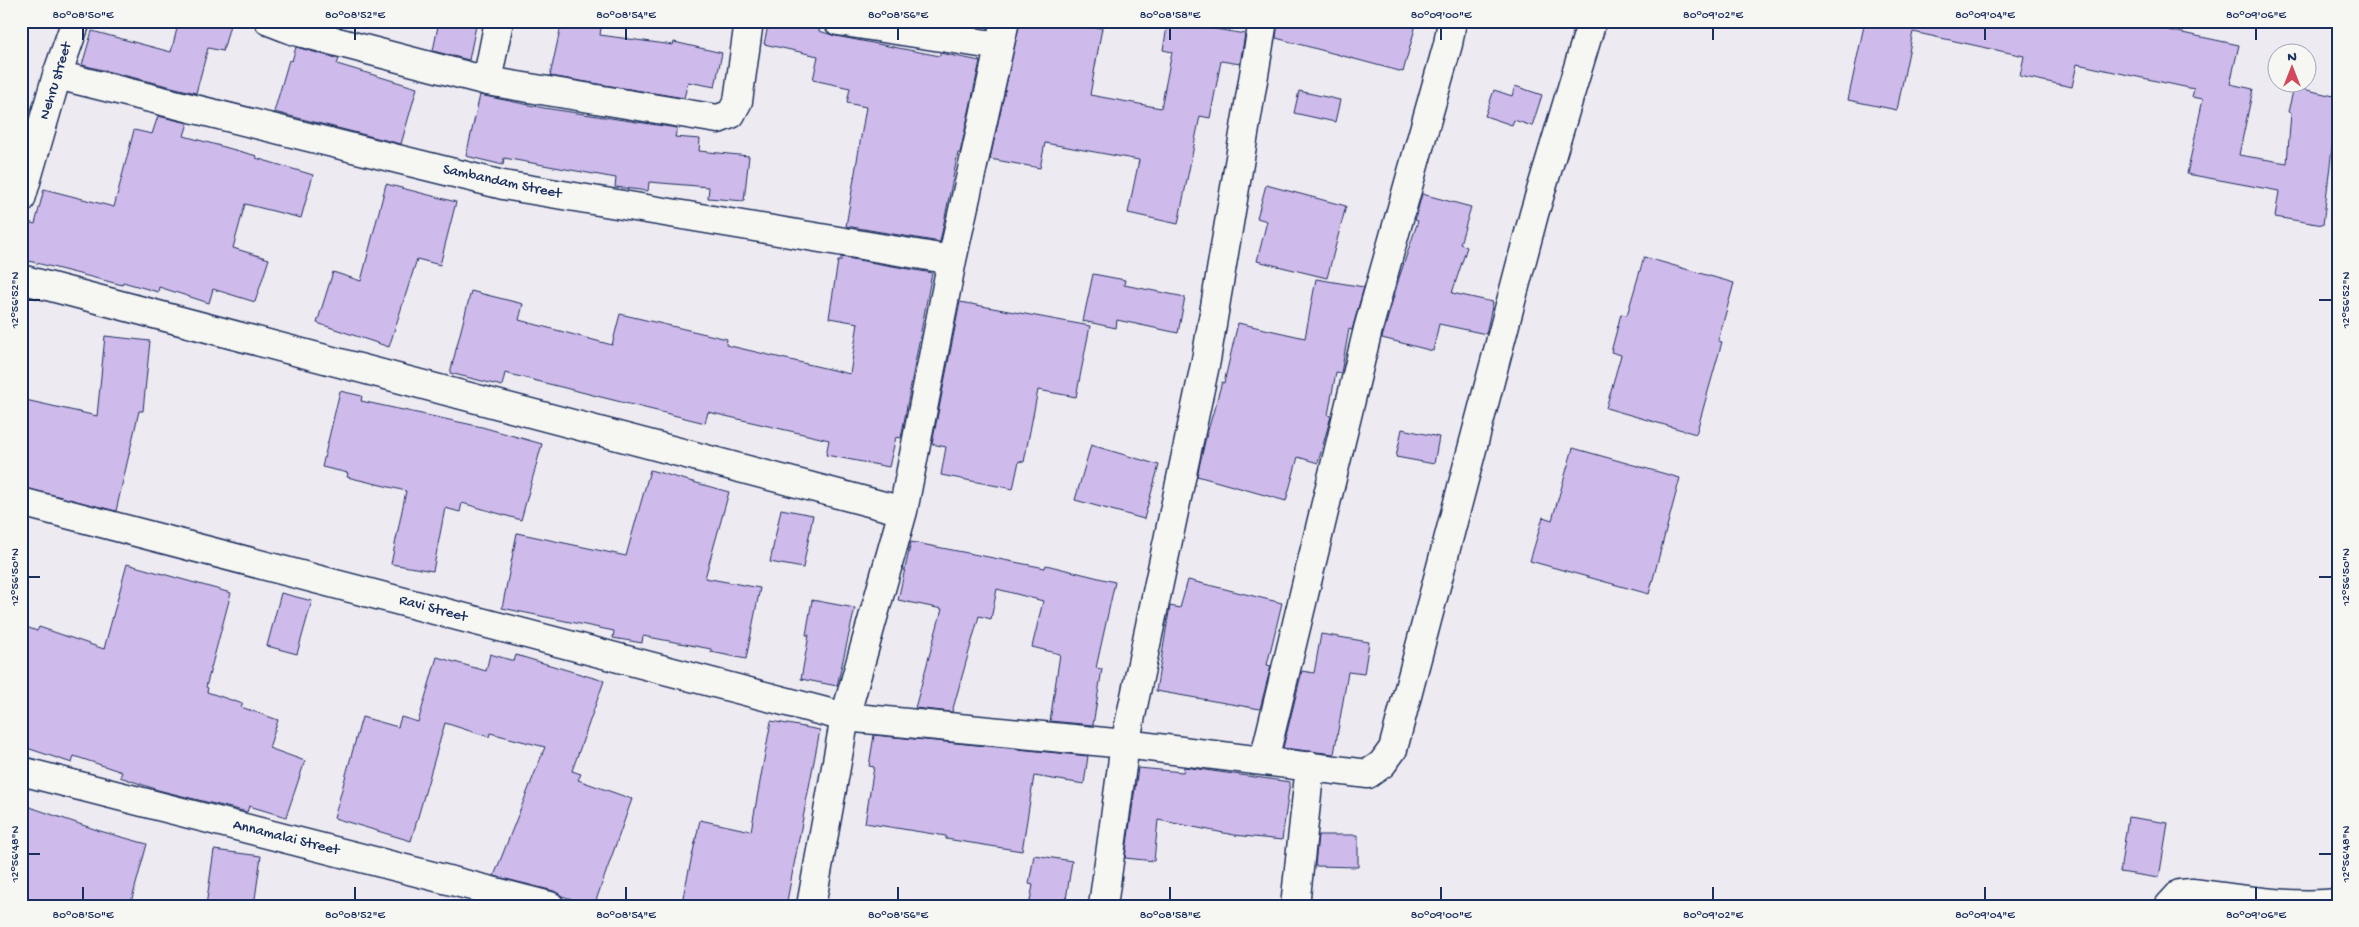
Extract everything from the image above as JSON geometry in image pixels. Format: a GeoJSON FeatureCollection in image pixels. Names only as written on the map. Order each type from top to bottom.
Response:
{"type":"FeatureCollection","features":[{"type":"Feature","properties":{"kind":"street","name":"Nehru street"},"geometry":{"type":"LineString","coordinates":[[21,199],[57,75],[76,21]]}},
{"type":"Feature","properties":{"kind":"street"},"geometry":{"type":"LineString","coordinates":[[269,21],[297,26],[487,81],[718,119],[731,114],[738,101],[749,21]]}},
{"type":"Feature","properties":{"kind":"street"},"geometry":{"type":"LineString","coordinates":[[487,81],[499,21]]}},
{"type":"Feature","properties":{"kind":"street"},"geometry":{"type":"LineString","coordinates":[[811,906],[845,717],[903,511],[952,260],[1002,34],[838,21]]}},
{"type":"Feature","properties":{"kind":"street"},"geometry":{"type":"LineString","coordinates":[[1102,906],[1125,744],[1206,360],[1263,21]]}},
{"type":"Feature","properties":{"kind":"street"},"geometry":{"type":"LineString","coordinates":[[1264,760],[1368,329],[1448,44],[1452,21]]}},
{"type":"Feature","properties":{"kind":"street","name":"Ravi Street"},"geometry":{"type":"LineString","coordinates":[[21,502],[845,717],[1125,744],[1368,774],[1382,764],[1393,749],[1534,214],[1592,21]]}},
{"type":"Feature","properties":{"kind":"street","name":"Sambandam Street"},"geometry":{"type":"LineString","coordinates":[[57,75],[503,184],[952,260]]}},
{"type":"Feature","properties":{"kind":"street"},"geometry":{"type":"LineString","coordinates":[[21,279],[903,511]]}},
{"type":"Feature","properties":{"kind":"street"},"geometry":{"type":"LineString","coordinates":[[1295,906],[1310,766]]}},
{"type":"Feature","properties":{"kind":"street","name":"Annamalai Street"},"geometry":{"type":"LineString","coordinates":[[21,771],[550,906]]}},
{"type":"Feature","properties":{"kind":"street"},"geometry":{"type":"LineString","coordinates":[[2169,906],[2180,894],[2192,893],[2279,904],[2311,906],[2338,903]]}},
{"type":"Feature","properties":{"kind":"building"},"geometry":{"type":"Polygon","coordinates":[[[179,21],[231,21],[223,51],[208,48],[196,93],[82,65],[92,31],[171,52],[179,21]]]}},
{"type":"Feature","properties":{"kind":"building"},"geometry":{"type":"Polygon","coordinates":[[[439,21],[477,21],[469,60],[433,51],[439,21]]]}},
{"type":"Feature","properties":{"kind":"building"},"geometry":{"type":"Polygon","coordinates":[[[562,21],[602,21],[600,35],[673,45],[674,42],[722,53],[715,87],[688,82],[684,98],[550,76],[562,21]]]}},
{"type":"Feature","properties":{"kind":"building"},"geometry":{"type":"Polygon","coordinates":[[[769,21],[785,21],[819,28],[819,31],[836,36],[940,56],[940,53],[980,61],[960,153],[958,153],[940,242],[846,226],[866,107],[847,103],[850,88],[813,80],[818,56],[764,44],[769,21]]]}},
{"type":"Feature","properties":{"kind":"building"},"geometry":{"type":"Polygon","coordinates":[[[1020,21],[1094,21],[1093,27],[1102,28],[1090,95],[1161,108],[1172,52],[1163,50],[1168,21],[1245,34],[1240,64],[1221,61],[1210,118],[1200,116],[1178,224],[1128,213],[1139,160],[1045,143],[1040,168],[990,159],[1020,21]]]}},
{"type":"Feature","properties":{"kind":"building"},"geometry":{"type":"Polygon","coordinates":[[[1278,21],[1417,21],[1403,72],[1276,38],[1278,21]]]}},
{"type":"Feature","properties":{"kind":"building"},"geometry":{"type":"Polygon","coordinates":[[[1865,21],[2126,21],[2239,45],[2230,84],[2253,89],[2239,155],[2287,163],[2291,113],[2288,112],[2293,92],[2316,92],[2338,97],[2338,123],[2335,123],[2323,225],[2275,217],[2279,191],[2187,174],[2203,99],[2192,97],[2194,89],[2077,64],[2072,87],[2020,76],[2024,56],[1913,32],[1897,110],[1848,100],[1865,21]]]}},
{"type":"Feature","properties":{"kind":"building"},"geometry":{"type":"Polygon","coordinates":[[[296,47],[339,59],[337,64],[417,88],[401,144],[274,112],[289,60],[292,61],[296,47]]]}},
{"type":"Feature","properties":{"kind":"building"},"geometry":{"type":"Polygon","coordinates":[[[1515,86],[1542,95],[1532,126],[1514,120],[1512,125],[1485,116],[1494,90],[1512,96],[1515,86]]]}},
{"type":"Feature","properties":{"kind":"building"},"geometry":{"type":"Polygon","coordinates":[[[1299,91],[1340,100],[1335,122],[1294,113],[1299,91]]]}},
{"type":"Feature","properties":{"kind":"building"},"geometry":{"type":"Polygon","coordinates":[[[480,95],[544,108],[677,128],[675,137],[700,139],[699,151],[749,156],[744,201],[708,198],[709,187],[649,182],[648,191],[615,187],[616,178],[504,158],[503,165],[466,156],[480,95]]]}},
{"type":"Feature","properties":{"kind":"building"},"geometry":{"type":"Polygon","coordinates":[[[158,116],[188,123],[184,136],[257,156],[256,158],[313,175],[301,218],[245,204],[233,248],[269,259],[255,302],[213,289],[209,303],[159,287],[158,292],[123,282],[122,285],[21,259],[21,220],[35,224],[44,189],[114,207],[134,130],[152,134],[158,116]]]}},
{"type":"Feature","properties":{"kind":"building"},"geometry":{"type":"Polygon","coordinates":[[[386,184],[456,202],[440,265],[417,259],[389,347],[317,323],[333,272],[361,281],[386,184]]]}},
{"type":"Feature","properties":{"kind":"building"},"geometry":{"type":"Polygon","coordinates":[[[1266,185],[1346,206],[1327,278],[1257,261],[1267,221],[1257,218],[1266,185]]]}},
{"type":"Feature","properties":{"kind":"building"},"geometry":{"type":"Polygon","coordinates":[[[1422,194],[1471,207],[1460,244],[1467,247],[1452,293],[1493,302],[1486,334],[1439,324],[1433,351],[1382,338],[1418,221],[1415,220],[1422,194]]]}},
{"type":"Feature","properties":{"kind":"building"},"geometry":{"type":"Polygon","coordinates":[[[841,257],[932,273],[901,438],[896,437],[889,467],[826,455],[829,440],[708,412],[705,423],[505,373],[502,386],[450,373],[471,291],[523,304],[519,320],[612,345],[620,314],[727,339],[726,345],[850,374],[858,323],[829,318],[838,261],[841,261],[841,257]]]}},
{"type":"Feature","properties":{"kind":"building"},"geometry":{"type":"Polygon","coordinates":[[[1644,257],[1734,283],[1718,341],[1722,342],[1696,434],[1606,408],[1621,355],[1611,352],[1621,314],[1627,315],[1644,257]]]}},
{"type":"Feature","properties":{"kind":"building"},"geometry":{"type":"Polygon","coordinates":[[[1093,274],[1125,280],[1124,285],[1185,297],[1178,333],[1117,320],[1116,328],[1083,321],[1093,274]]]}},
{"type":"Feature","properties":{"kind":"building"},"geometry":{"type":"Polygon","coordinates":[[[1316,279],[1364,287],[1352,330],[1349,329],[1341,373],[1336,372],[1328,415],[1331,416],[1318,463],[1298,457],[1286,501],[1197,476],[1222,382],[1224,383],[1238,323],[1305,338],[1316,279]]]}},
{"type":"Feature","properties":{"kind":"building"},"geometry":{"type":"Polygon","coordinates":[[[960,302],[1090,326],[1076,397],[1038,390],[1024,462],[1019,461],[1013,489],[941,475],[946,447],[932,444],[960,302]]]}},
{"type":"Feature","properties":{"kind":"building"},"geometry":{"type":"Polygon","coordinates":[[[105,336],[150,341],[143,411],[139,411],[116,511],[21,487],[21,399],[97,416],[105,336]]]}},
{"type":"Feature","properties":{"kind":"building"},"geometry":{"type":"Polygon","coordinates":[[[340,391],[362,396],[361,401],[482,427],[542,444],[521,520],[462,503],[460,512],[445,508],[433,571],[391,564],[406,491],[347,477],[348,473],[322,467],[340,391]]]}},
{"type":"Feature","properties":{"kind":"building"},"geometry":{"type":"Polygon","coordinates":[[[1402,429],[1439,437],[1434,464],[1396,457],[1402,429]]]}},
{"type":"Feature","properties":{"kind":"building"},"geometry":{"type":"Polygon","coordinates":[[[1091,445],[1159,465],[1144,519],[1075,500],[1091,445]]]}},
{"type":"Feature","properties":{"kind":"building"},"geometry":{"type":"Polygon","coordinates":[[[1573,448],[1680,478],[1649,594],[1530,561],[1543,517],[1552,520],[1573,448]]]}},
{"type":"Feature","properties":{"kind":"building"},"geometry":{"type":"Polygon","coordinates":[[[650,470],[729,492],[705,578],[760,588],[746,659],[711,652],[711,649],[643,636],[642,643],[613,638],[614,631],[502,608],[517,533],[626,556],[650,470]]]}},
{"type":"Feature","properties":{"kind":"building"},"geometry":{"type":"Polygon","coordinates":[[[781,509],[813,515],[803,568],[770,562],[781,509]]]}},
{"type":"Feature","properties":{"kind":"building"},"geometry":{"type":"Polygon","coordinates":[[[911,542],[1045,568],[1046,565],[1115,582],[1096,668],[1102,669],[1093,725],[1050,721],[1060,654],[1032,647],[1043,601],[997,589],[991,619],[979,616],[952,712],[915,708],[942,609],[898,600],[911,542]]]}},
{"type":"Feature","properties":{"kind":"building"},"geometry":{"type":"Polygon","coordinates":[[[127,564],[231,593],[206,687],[208,688],[207,692],[243,704],[241,707],[278,720],[269,748],[305,761],[286,817],[249,806],[247,812],[158,790],[120,777],[122,772],[74,756],[72,763],[21,746],[21,625],[37,631],[39,627],[104,649],[127,564]]]}},
{"type":"Feature","properties":{"kind":"building"},"geometry":{"type":"Polygon","coordinates":[[[1188,580],[1282,603],[1267,665],[1271,666],[1260,709],[1156,691],[1170,606],[1180,608],[1188,580]]]}},
{"type":"Feature","properties":{"kind":"building"},"geometry":{"type":"Polygon","coordinates":[[[281,593],[312,601],[297,654],[267,646],[281,593]]]}},
{"type":"Feature","properties":{"kind":"building"},"geometry":{"type":"Polygon","coordinates":[[[812,600],[855,608],[837,686],[801,679],[809,635],[806,635],[812,600]]]}},
{"type":"Feature","properties":{"kind":"building"},"geometry":{"type":"Polygon","coordinates":[[[1321,634],[1369,642],[1364,674],[1348,672],[1334,754],[1283,748],[1302,671],[1314,673],[1321,634]]]}},
{"type":"Feature","properties":{"kind":"building"},"geometry":{"type":"Polygon","coordinates":[[[490,654],[514,661],[516,655],[604,681],[572,771],[581,774],[578,780],[632,799],[594,906],[562,896],[554,891],[494,876],[545,747],[490,733],[489,737],[445,723],[411,841],[334,818],[362,717],[398,727],[401,717],[418,722],[437,657],[486,671],[490,654]]]}},
{"type":"Feature","properties":{"kind":"building"},"geometry":{"type":"Polygon","coordinates":[[[771,721],[820,730],[786,906],[681,906],[700,820],[751,831],[771,721]]]}},
{"type":"Feature","properties":{"kind":"building"},"geometry":{"type":"Polygon","coordinates":[[[874,735],[1088,756],[1084,784],[1034,776],[1022,851],[946,839],[946,836],[865,823],[874,767],[869,766],[874,735]]]}},
{"type":"Feature","properties":{"kind":"building"},"geometry":{"type":"Polygon","coordinates":[[[1184,767],[1290,782],[1282,840],[1234,835],[1158,820],[1154,861],[1125,858],[1138,768],[1183,772],[1184,767]]]}},
{"type":"Feature","properties":{"kind":"building"},"geometry":{"type":"Polygon","coordinates":[[[21,804],[100,831],[147,844],[130,906],[21,906],[21,804]]]}},
{"type":"Feature","properties":{"kind":"building"},"geometry":{"type":"Polygon","coordinates":[[[2128,817],[2168,823],[2159,878],[2120,872],[2128,817]]]}},
{"type":"Feature","properties":{"kind":"building"},"geometry":{"type":"Polygon","coordinates":[[[1318,835],[1358,835],[1358,867],[1315,866],[1318,835]]]}},
{"type":"Feature","properties":{"kind":"building"},"geometry":{"type":"Polygon","coordinates":[[[214,850],[261,856],[254,906],[206,906],[214,850]]]}},
{"type":"Feature","properties":{"kind":"building"},"geometry":{"type":"Polygon","coordinates":[[[1034,855],[1072,861],[1065,906],[1029,906],[1033,885],[1029,884],[1034,855]]]}}]}
